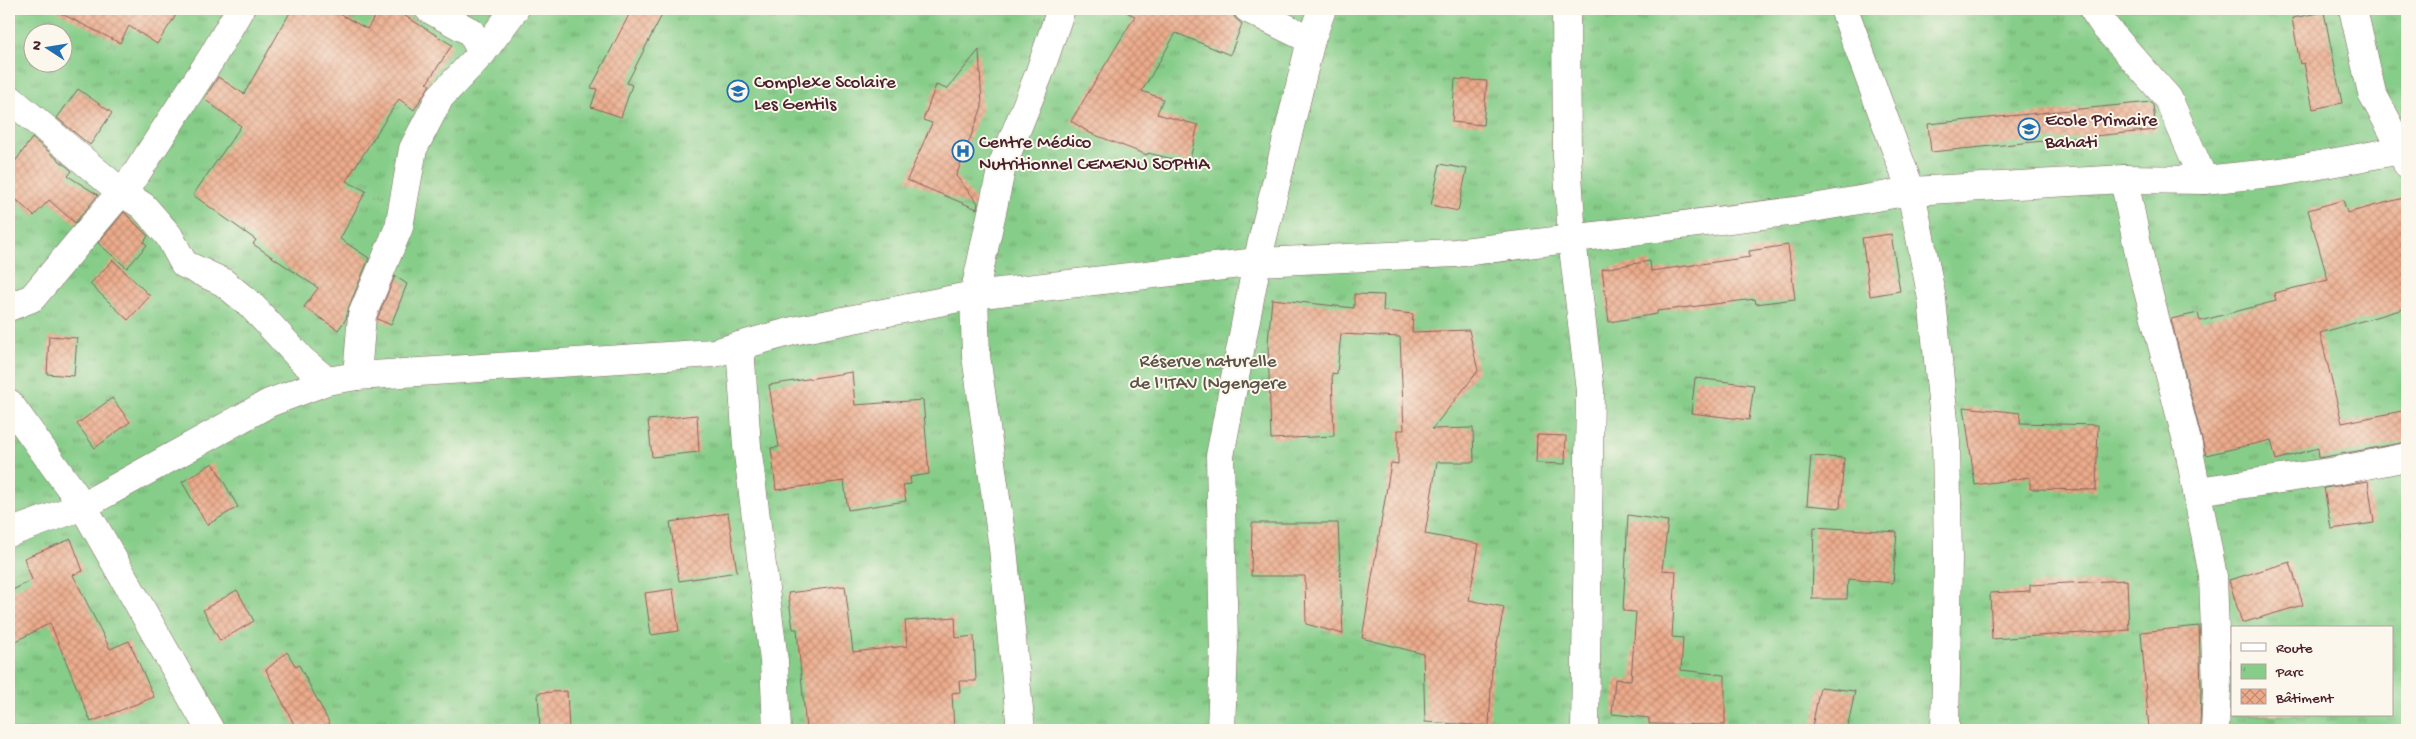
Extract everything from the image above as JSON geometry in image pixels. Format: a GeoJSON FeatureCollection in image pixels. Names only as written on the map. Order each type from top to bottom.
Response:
{"type":"FeatureCollection","features":[{"type":"Feature","properties":{"kind":"street"},"geometry":{"type":"LineString","coordinates":[[9,307],[32,298],[136,174],[240,9]]}},
{"type":"Feature","properties":{"kind":"street"},"geometry":{"type":"LineString","coordinates":[[429,9],[471,32],[482,52]]}},
{"type":"Feature","properties":{"kind":"street"},"geometry":{"type":"LineString","coordinates":[[357,376],[362,315],[399,227],[413,149],[440,97],[482,52],[515,9]]}},
{"type":"Feature","properties":{"kind":"street"},"geometry":{"type":"LineString","coordinates":[[1022,730],[1003,548],[976,356],[974,296],[1002,166],[1040,74],[1061,9]]}},
{"type":"Feature","properties":{"kind":"street"},"geometry":{"type":"LineString","coordinates":[[1248,9],[1311,40]]}},
{"type":"Feature","properties":{"kind":"street"},"geometry":{"type":"LineString","coordinates":[[1221,730],[1224,648],[1220,456],[1257,262],[1311,40],[1322,9]]}},
{"type":"Feature","properties":{"kind":"street"},"geometry":{"type":"LineString","coordinates":[[1566,9],[1567,156],[1572,239],[1590,391],[1585,730]]}},
{"type":"Feature","properties":{"kind":"street"},"geometry":{"type":"LineString","coordinates":[[1844,9],[1911,191],[1932,299],[1946,441],[1948,559],[1945,730]]}},
{"type":"Feature","properties":{"kind":"street"},"geometry":{"type":"LineString","coordinates":[[2093,9],[2106,28],[2168,98],[2204,180]]}},
{"type":"Feature","properties":{"kind":"street"},"geometry":{"type":"LineString","coordinates":[[9,533],[83,506],[269,403],[327,381],[357,376],[714,353],[793,332],[974,296],[1257,262],[1455,252],[1572,239],[1796,210],[1911,191],[2124,180],[2204,180],[2281,172],[2406,154],[2372,93],[2353,9]]}},
{"type":"Feature","properties":{"kind":"street"},"geometry":{"type":"LineString","coordinates":[[9,98],[122,192],[143,206],[169,236],[184,264],[223,282],[244,299],[302,360],[327,381]]}},
{"type":"Feature","properties":{"kind":"street"},"geometry":{"type":"LineString","coordinates":[[2124,180],[2142,268],[2188,445],[2213,576],[2218,690],[2215,730]]}},
{"type":"Feature","properties":{"kind":"street"},"geometry":{"type":"LineString","coordinates":[[740,346],[747,446],[774,661],[777,730]]}},
{"type":"Feature","properties":{"kind":"street"},"geometry":{"type":"LineString","coordinates":[[9,403],[83,506],[210,730]]}},
{"type":"Feature","properties":{"kind":"street"},"geometry":{"type":"LineString","coordinates":[[2196,491],[2336,471],[2407,457]]}},
{"type":"Feature","properties":{"kind":"green space","name":"Réserve naturelle de l'ITAV (Ngengere"},"geometry":{"type":"Polygon","coordinates":[[[9,9],[2407,9],[2407,730],[9,730],[9,9]]]}},
{"type":"Feature","properties":{"kind":"building"},"geometry":{"type":"Polygon","coordinates":[[[52,9],[180,9],[157,44],[129,26],[120,43],[52,9]]]}},
{"type":"Feature","properties":{"kind":"building"},"geometry":{"type":"Polygon","coordinates":[[[292,9],[331,9],[367,29],[380,9],[394,9],[452,45],[427,83],[430,85],[414,110],[399,99],[346,181],[366,191],[340,239],[369,258],[348,309],[346,319],[338,330],[304,307],[318,288],[253,244],[256,240],[193,195],[241,126],[204,99],[218,77],[244,94],[292,9]]]}},
{"type":"Feature","properties":{"kind":"building"},"geometry":{"type":"Polygon","coordinates":[[[632,9],[665,9],[627,83],[632,85],[621,117],[591,107],[597,89],[591,88],[632,9]]]}},
{"type":"Feature","properties":{"kind":"building"},"geometry":{"type":"Polygon","coordinates":[[[1120,9],[1225,9],[1233,12],[1235,18],[1242,24],[1230,55],[1176,33],[1142,91],[1163,99],[1157,114],[1198,125],[1189,163],[1148,153],[1147,155],[1090,133],[1071,121],[1135,16],[1120,9]]]}},
{"type":"Feature","properties":{"kind":"building"},"geometry":{"type":"Polygon","coordinates":[[[2324,12],[2342,103],[2313,109],[2304,63],[2300,64],[2292,18],[2324,12]]]}},
{"type":"Feature","properties":{"kind":"building"},"geometry":{"type":"Polygon","coordinates":[[[979,50],[982,107],[956,176],[978,203],[977,209],[907,180],[932,123],[923,120],[936,85],[947,89],[979,50]]]}},
{"type":"Feature","properties":{"kind":"building"},"geometry":{"type":"Polygon","coordinates":[[[1455,79],[1487,81],[1483,125],[1452,122],[1455,79]]]}},
{"type":"Feature","properties":{"kind":"building"},"geometry":{"type":"Polygon","coordinates":[[[78,89],[112,113],[90,145],[57,118],[78,89]]]}},
{"type":"Feature","properties":{"kind":"building"},"geometry":{"type":"Polygon","coordinates":[[[2151,102],[2156,130],[1931,152],[1928,124],[2151,102]]]}},
{"type":"Feature","properties":{"kind":"building"},"geometry":{"type":"Polygon","coordinates":[[[32,138],[72,171],[68,176],[98,195],[75,223],[49,200],[34,216],[9,193],[9,170],[32,138]]]}},
{"type":"Feature","properties":{"kind":"building"},"geometry":{"type":"Polygon","coordinates":[[[1440,164],[1467,169],[1458,211],[1431,205],[1440,164]]]}},
{"type":"Feature","properties":{"kind":"building"},"geometry":{"type":"Polygon","coordinates":[[[2407,197],[2407,308],[2320,333],[2342,423],[2407,410],[2407,442],[2319,458],[2318,448],[2276,460],[2271,440],[2206,455],[2171,319],[2198,313],[2200,321],[2276,301],[2274,293],[2328,280],[2308,210],[2343,200],[2347,213],[2407,197]]]}},
{"type":"Feature","properties":{"kind":"building"},"geometry":{"type":"Polygon","coordinates":[[[124,212],[148,236],[144,242],[147,245],[127,268],[98,243],[124,212]]]}},
{"type":"Feature","properties":{"kind":"building"},"geometry":{"type":"Polygon","coordinates":[[[1891,234],[1900,291],[1870,296],[1862,238],[1891,234]]]}},
{"type":"Feature","properties":{"kind":"building"},"geometry":{"type":"Polygon","coordinates":[[[1788,245],[1795,299],[1756,304],[1755,299],[1657,311],[1657,314],[1609,322],[1602,269],[1650,261],[1651,271],[1750,257],[1749,251],[1788,245]]]}},
{"type":"Feature","properties":{"kind":"building"},"geometry":{"type":"Polygon","coordinates":[[[113,260],[150,296],[128,320],[90,284],[113,260]]]}},
{"type":"Feature","properties":{"kind":"building"},"geometry":{"type":"Polygon","coordinates":[[[395,276],[407,284],[391,325],[377,319],[395,276]]]}},
{"type":"Feature","properties":{"kind":"building"},"geometry":{"type":"Polygon","coordinates":[[[1354,294],[1384,295],[1383,311],[1413,314],[1412,332],[1469,330],[1478,371],[1432,429],[1473,428],[1474,462],[1437,462],[1425,534],[1479,544],[1469,600],[1504,607],[1492,670],[1489,726],[1425,722],[1423,654],[1362,638],[1391,463],[1398,464],[1398,430],[1404,430],[1400,337],[1341,334],[1337,374],[1332,373],[1334,436],[1271,439],[1268,342],[1272,299],[1354,308],[1354,294]]]}},
{"type":"Feature","properties":{"kind":"building"},"geometry":{"type":"Polygon","coordinates":[[[49,336],[77,338],[74,376],[47,374],[49,336]]]}},
{"type":"Feature","properties":{"kind":"building"},"geometry":{"type":"Polygon","coordinates":[[[852,372],[855,405],[923,400],[929,474],[910,477],[911,484],[903,485],[906,501],[848,510],[844,481],[776,490],[771,448],[779,447],[769,385],[852,372]]]}},
{"type":"Feature","properties":{"kind":"building"},"geometry":{"type":"Polygon","coordinates":[[[1695,378],[1754,385],[1749,420],[1691,413],[1695,378]]]}},
{"type":"Feature","properties":{"kind":"building"},"geometry":{"type":"Polygon","coordinates":[[[112,398],[130,422],[95,448],[77,424],[112,398]]]}},
{"type":"Feature","properties":{"kind":"building"},"geometry":{"type":"Polygon","coordinates":[[[1964,407],[2021,413],[2020,423],[2098,425],[2096,490],[2030,489],[2030,477],[1975,485],[1964,407]]]}},
{"type":"Feature","properties":{"kind":"building"},"geometry":{"type":"Polygon","coordinates":[[[697,415],[699,452],[652,457],[648,420],[697,415]]]}},
{"type":"Feature","properties":{"kind":"building"},"geometry":{"type":"Polygon","coordinates":[[[1537,435],[1566,436],[1565,464],[1536,463],[1537,435]]]}},
{"type":"Feature","properties":{"kind":"building"},"geometry":{"type":"Polygon","coordinates":[[[1811,456],[1844,458],[1840,508],[1807,505],[1811,456]]]}},
{"type":"Feature","properties":{"kind":"building"},"geometry":{"type":"Polygon","coordinates":[[[213,463],[238,507],[207,525],[182,482],[213,463]]]}},
{"type":"Feature","properties":{"kind":"building"},"geometry":{"type":"Polygon","coordinates":[[[2368,481],[2374,523],[2331,529],[2324,488],[2368,481]]]}},
{"type":"Feature","properties":{"kind":"building"},"geometry":{"type":"Polygon","coordinates":[[[728,513],[737,572],[679,581],[670,522],[728,513]]]}},
{"type":"Feature","properties":{"kind":"building"},"geometry":{"type":"Polygon","coordinates":[[[1628,515],[1668,521],[1662,570],[1676,571],[1672,637],[1683,638],[1681,670],[1725,675],[1725,725],[1649,724],[1649,718],[1612,714],[1615,679],[1631,680],[1636,612],[1623,611],[1628,515]]]}},
{"type":"Feature","properties":{"kind":"building"},"geometry":{"type":"Polygon","coordinates":[[[1252,523],[1338,523],[1343,634],[1306,624],[1305,576],[1251,576],[1252,523]]]}},
{"type":"Feature","properties":{"kind":"building"},"geometry":{"type":"Polygon","coordinates":[[[1814,527],[1897,532],[1893,583],[1848,579],[1847,599],[1812,599],[1814,527]]]}},
{"type":"Feature","properties":{"kind":"building"},"geometry":{"type":"Polygon","coordinates":[[[71,539],[83,571],[73,575],[110,649],[129,641],[154,697],[91,722],[50,623],[9,645],[9,592],[32,580],[24,558],[71,539]]]}},
{"type":"Feature","properties":{"kind":"building"},"geometry":{"type":"Polygon","coordinates":[[[2290,562],[2303,605],[2242,623],[2229,580],[2290,562]]]}},
{"type":"Feature","properties":{"kind":"building"},"geometry":{"type":"Polygon","coordinates":[[[2127,580],[2129,630],[1992,639],[1990,593],[2030,591],[2030,585],[2127,580]]]}},
{"type":"Feature","properties":{"kind":"building"},"geometry":{"type":"Polygon","coordinates":[[[845,586],[853,652],[907,646],[905,621],[955,617],[956,638],[974,636],[976,681],[959,681],[960,692],[952,693],[954,730],[806,730],[797,629],[793,629],[788,593],[845,586]]]}},
{"type":"Feature","properties":{"kind":"building"},"geometry":{"type":"Polygon","coordinates":[[[673,589],[679,631],[651,635],[645,593],[673,589]]]}},
{"type":"Feature","properties":{"kind":"building"},"geometry":{"type":"Polygon","coordinates":[[[237,590],[254,621],[220,641],[203,610],[237,590]]]}},
{"type":"Feature","properties":{"kind":"building"},"geometry":{"type":"Polygon","coordinates":[[[2199,626],[2200,730],[2149,730],[2141,632],[2199,626]]]}},
{"type":"Feature","properties":{"kind":"building"},"geometry":{"type":"Polygon","coordinates":[[[287,652],[296,667],[299,665],[333,730],[297,730],[266,670],[287,652]]]}},
{"type":"Feature","properties":{"kind":"building"},"geometry":{"type":"Polygon","coordinates":[[[1820,687],[1855,691],[1847,730],[1829,730],[1812,727],[1820,687]]]}},
{"type":"Feature","properties":{"kind":"building"},"geometry":{"type":"Polygon","coordinates":[[[567,691],[569,730],[540,730],[538,693],[567,691]]]}},
{"type":"Feature","properties":{"kind":"place","name":"Complexe Scolaire Les Gentils"},"geometry":{"type":"Point","coordinates":[738,91]}},
{"type":"Feature","properties":{"kind":"place","name":"Ecole Primaire Bahati"},"geometry":{"type":"Point","coordinates":[2029,129]}},
{"type":"Feature","properties":{"kind":"place","name":"Centre Médico Nutritionnel CEMENU SOPHIA"},"geometry":{"type":"Point","coordinates":[963,151]}}]}
